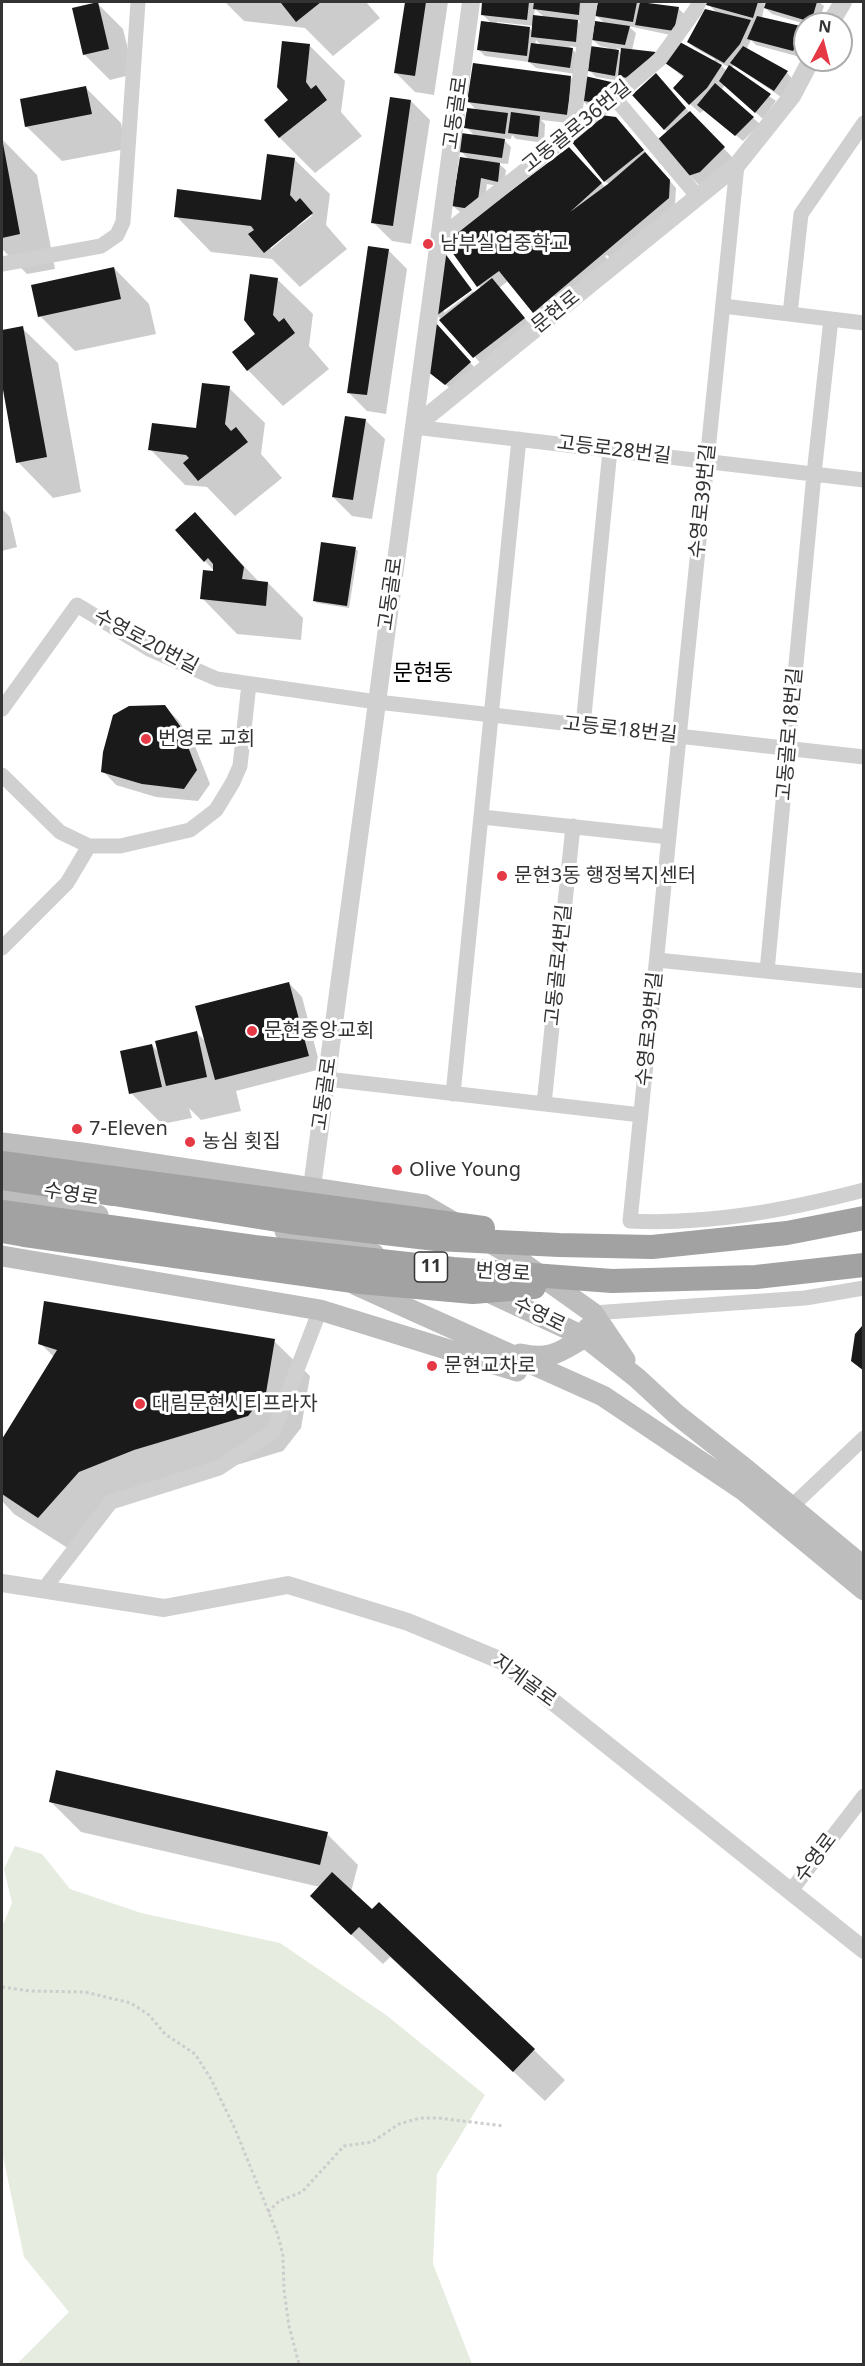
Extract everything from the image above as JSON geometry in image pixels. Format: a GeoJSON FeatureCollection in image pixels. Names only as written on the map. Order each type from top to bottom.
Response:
{"type":"FeatureCollection","features":[{"type":"Feature","properties":{"kind":"highway"},"geometry":{"type":"LineString","coordinates":[[2,1162],[504,1230],[651,1247]]}},
{"type":"Feature","properties":{"kind":"highway","name":"번영로"},"geometry":{"type":"LineString","coordinates":[[2,1178],[290,1222],[436,1239],[558,1245],[651,1247],[787,1233],[864,1218]]}},
{"type":"Feature","properties":{"kind":"highway","name":"번영로"},"geometry":{"type":"LineString","coordinates":[[2,1212],[266,1249],[453,1269],[612,1281],[756,1277],[864,1265]]}},
{"type":"Feature","properties":{"kind":"highway"},"geometry":{"type":"LineString","coordinates":[[13,1233],[360,1282],[461,1291],[612,1281]]}},
{"type":"Feature","properties":{"kind":"main road"},"geometry":{"type":"LineString","coordinates":[[2,1143],[424,1205],[513,1256],[593,1313],[637,1378]]}},
{"type":"Feature","properties":{"kind":"main road","name":"수영로"},"geometry":{"type":"LineString","coordinates":[[2,1185],[232,1220],[335,1241],[497,1294],[585,1337],[864,1567]]}},
{"type":"Feature","properties":{"kind":"main road","name":"수영로"},"geometry":{"type":"LineString","coordinates":[[2,1198],[99,1215],[301,1260],[603,1396],[743,1490],[864,1590]]}},
{"type":"Feature","properties":{"kind":"main road","name":"수영로"},"geometry":{"type":"LineString","coordinates":[[2,1256],[320,1310],[470,1355],[622,1408]]}},
{"type":"Feature","properties":{"kind":"main road"},"geometry":{"type":"LineString","coordinates":[[495,1347],[538,1358],[560,1351],[585,1337],[593,1313]]}},
{"type":"Feature","properties":{"kind":"street"},"geometry":{"type":"LineString","coordinates":[[2,264],[101,246],[117,236],[123,222],[138,2]]}},
{"type":"Feature","properties":{"kind":"street","name":"고동골로"},"geometry":{"type":"LineString","coordinates":[[312,1187],[471,2]]}},
{"type":"Feature","properties":{"kind":"street"},"geometry":{"type":"LineString","coordinates":[[572,133],[590,2]]}},
{"type":"Feature","properties":{"kind":"street","name":"고동골로36번길"},"geometry":{"type":"LineString","coordinates":[[439,238],[572,133],[660,58],[699,2]]}},
{"type":"Feature","properties":{"kind":"street","name":"문현로"},"geometry":{"type":"LineString","coordinates":[[414,427],[737,165],[792,96],[805,72]]}},
{"type":"Feature","properties":{"kind":"street"},"geometry":{"type":"LineString","coordinates":[[614,97],[698,197]]}},
{"type":"Feature","properties":{"kind":"street"},"geometry":{"type":"LineString","coordinates":[[790,314],[801,214],[864,123]]}},
{"type":"Feature","properties":{"kind":"street","name":"수영로39번길"},"geometry":{"type":"LineString","coordinates":[[737,165],[630,1221],[669,1223],[789,1209],[864,1191]]}},
{"type":"Feature","properties":{"kind":"street"},"geometry":{"type":"LineString","coordinates":[[723,306],[864,323]]}},
{"type":"Feature","properties":{"kind":"street"},"geometry":{"type":"LineString","coordinates":[[814,474],[831,320]]}},
{"type":"Feature","properties":{"kind":"street","name":"고등로28번길"},"geometry":{"type":"LineString","coordinates":[[414,427],[864,480]]}},
{"type":"Feature","properties":{"kind":"street"},"geometry":{"type":"LineString","coordinates":[[453,1094],[519,439]]}},
{"type":"Feature","properties":{"kind":"street"},"geometry":{"type":"LineString","coordinates":[[583,726],[610,450]]}},
{"type":"Feature","properties":{"kind":"street","name":"고동골로18번길"},"geometry":{"type":"LineString","coordinates":[[767,971],[814,474]]}},
{"type":"Feature","properties":{"kind":"street","name":"수영로20번길"},"geometry":{"type":"LineString","coordinates":[[2,709],[77,605],[151,650],[217,679],[377,702]]}},
{"type":"Feature","properties":{"kind":"street"},"geometry":{"type":"LineString","coordinates":[[2,775],[60,832],[89,846],[120,846],[190,830],[216,810],[234,782],[240,766],[249,684]]}},
{"type":"Feature","properties":{"kind":"street","name":"고등로18번길"},"geometry":{"type":"LineString","coordinates":[[377,702],[864,757]]}},
{"type":"Feature","properties":{"kind":"street"},"geometry":{"type":"LineString","coordinates":[[482,817],[669,837]]}},
{"type":"Feature","properties":{"kind":"street","name":"고동골로4번길"},"geometry":{"type":"LineString","coordinates":[[544,1104],[573,826]]}},
{"type":"Feature","properties":{"kind":"street"},"geometry":{"type":"LineString","coordinates":[[2,948],[67,883],[89,846]]}},
{"type":"Feature","properties":{"kind":"street"},"geometry":{"type":"LineString","coordinates":[[657,960],[864,981]]}},
{"type":"Feature","properties":{"kind":"street"},"geometry":{"type":"LineString","coordinates":[[327,1079],[641,1115]]}},
{"type":"Feature","properties":{"kind":"street"},"geometry":{"type":"LineString","coordinates":[[593,1313],[805,1298],[864,1288]]}},
{"type":"Feature","properties":{"kind":"street"},"geometry":{"type":"LineString","coordinates":[[43,1590],[111,1502],[219,1468],[273,1432],[320,1310]]}},
{"type":"Feature","properties":{"kind":"street"},"geometry":{"type":"LineString","coordinates":[[791,1507],[864,1438]]}},
{"type":"Feature","properties":{"kind":"street","name":"지게골로"},"geometry":{"type":"LineString","coordinates":[[2,1583],[164,1608],[288,1585],[408,1622],[502,1660],[864,1950]]}},
{"type":"Feature","properties":{"kind":"street","name":"수영로"},"geometry":{"type":"LineString","coordinates":[[790,1892],[864,1796]]}},
{"type":"Feature","properties":{"kind":"path"},"geometry":{"type":"LineString","coordinates":[[2,1987],[30,1991],[85,1992],[131,2003],[149,2015],[165,2034],[195,2054],[211,2079],[235,2129],[278,2235],[283,2256],[284,2290],[289,2326],[299,2364]]}},
{"type":"Feature","properties":{"kind":"path"},"geometry":{"type":"LineString","coordinates":[[268,2212],[279,2201],[302,2192],[344,2146],[372,2142],[399,2124],[420,2118],[438,2118],[504,2126]]}},
{"type":"Feature","properties":{"kind":"shaded area"},"geometry":{"type":"Polygon","coordinates":[[[15,1846],[42,1854],[70,1889],[141,1913],[280,1943],[386,2015],[485,2095],[437,2174],[433,2264],[472,2364],[17,2364],[69,2312],[24,2257],[2,2151],[2,1927],[12,1903],[4,1869],[15,1846]]]}},
{"type":"Feature","properties":{"kind":"building"},"geometry":{"type":"Polygon","coordinates":[[[98,2],[109,49],[83,55],[72,8],[98,2]]]}},
{"type":"Feature","properties":{"kind":"building"},"geometry":{"type":"Polygon","coordinates":[[[321,2],[296,22],[281,3],[321,2]]]}},
{"type":"Feature","properties":{"kind":"building"},"geometry":{"type":"Polygon","coordinates":[[[405,2],[426,2],[415,76],[394,73],[405,2]]]}},
{"type":"Feature","properties":{"kind":"building"},"geometry":{"type":"Polygon","coordinates":[[[482,2],[529,2],[527,20],[481,15],[482,2]]]}},
{"type":"Feature","properties":{"kind":"building"},"geometry":{"type":"Polygon","coordinates":[[[534,2],[580,2],[579,15],[533,9],[534,2]]]}},
{"type":"Feature","properties":{"kind":"building"},"geometry":{"type":"Polygon","coordinates":[[[598,2],[637,2],[633,22],[595,16],[598,2]]]}},
{"type":"Feature","properties":{"kind":"building"},"geometry":{"type":"Polygon","coordinates":[[[640,2],[679,7],[674,31],[635,25],[640,2]]]}},
{"type":"Feature","properties":{"kind":"building"},"geometry":{"type":"Polygon","coordinates":[[[707,2],[758,2],[753,18],[706,5],[707,2]]]}},
{"type":"Feature","properties":{"kind":"building"},"geometry":{"type":"Polygon","coordinates":[[[766,2],[817,2],[814,12],[793,12],[793,17],[764,8],[766,2]]]}},
{"type":"Feature","properties":{"kind":"building"},"geometry":{"type":"Polygon","coordinates":[[[705,9],[751,20],[740,44],[724,63],[687,42],[705,9]]]}},
{"type":"Feature","properties":{"kind":"building"},"geometry":{"type":"Polygon","coordinates":[[[533,15],[578,20],[576,42],[531,37],[533,15]]]}},
{"type":"Feature","properties":{"kind":"building"},"geometry":{"type":"Polygon","coordinates":[[[757,16],[793,24],[793,51],[747,39],[757,16]]]}},
{"type":"Feature","properties":{"kind":"building"},"geometry":{"type":"Polygon","coordinates":[[[481,21],[530,27],[527,56],[477,50],[481,21]]]}},
{"type":"Feature","properties":{"kind":"building"},"geometry":{"type":"Polygon","coordinates":[[[595,21],[630,26],[625,45],[592,40],[595,21]]]}},
{"type":"Feature","properties":{"kind":"building"},"geometry":{"type":"Polygon","coordinates":[[[282,41],[310,44],[306,82],[311,89],[316,85],[327,100],[279,138],[264,120],[288,100],[277,87],[282,41]]]}},
{"type":"Feature","properties":{"kind":"building"},"geometry":{"type":"Polygon","coordinates":[[[678,41],[722,65],[707,88],[689,105],[673,88],[684,76],[665,63],[678,41]]]}},
{"type":"Feature","properties":{"kind":"building"},"geometry":{"type":"Polygon","coordinates":[[[531,43],[573,48],[570,68],[528,62],[531,43]]]}},
{"type":"Feature","properties":{"kind":"building"},"geometry":{"type":"Polygon","coordinates":[[[590,46],[619,50],[615,76],[588,71],[590,46]]]}},
{"type":"Feature","properties":{"kind":"building"},"geometry":{"type":"Polygon","coordinates":[[[743,46],[788,71],[774,91],[730,63],[743,46]]]}},
{"type":"Feature","properties":{"kind":"building"},"geometry":{"type":"Polygon","coordinates":[[[621,48],[656,52],[630,78],[618,77],[621,48]]]}},
{"type":"Feature","properties":{"kind":"building"},"geometry":{"type":"Polygon","coordinates":[[[473,63],[571,76],[568,115],[467,102],[473,63]]]}},
{"type":"Feature","properties":{"kind":"building"},"geometry":{"type":"Polygon","coordinates":[[[729,65],[771,94],[755,113],[719,81],[729,65]]]}},
{"type":"Feature","properties":{"kind":"building"},"geometry":{"type":"Polygon","coordinates":[[[656,73],[686,108],[664,130],[632,95],[656,73]]]}},
{"type":"Feature","properties":{"kind":"building"},"geometry":{"type":"Polygon","coordinates":[[[585,76],[620,84],[595,103],[579,100],[585,76]]]}},
{"type":"Feature","properties":{"kind":"building"},"geometry":{"type":"Polygon","coordinates":[[[715,83],[754,117],[735,136],[697,105],[715,83]]]}},
{"type":"Feature","properties":{"kind":"building"},"geometry":{"type":"Polygon","coordinates":[[[86,86],[92,114],[25,127],[20,99],[86,86]]]}},
{"type":"Feature","properties":{"kind":"building"},"geometry":{"type":"Polygon","coordinates":[[[390,97],[411,100],[393,226],[371,223],[390,97]]]}},
{"type":"Feature","properties":{"kind":"building"},"geometry":{"type":"Polygon","coordinates":[[[467,108],[508,113],[505,134],[464,128],[467,108]]]}},
{"type":"Feature","properties":{"kind":"building"},"geometry":{"type":"Polygon","coordinates":[[[690,111],[725,147],[700,172],[688,176],[656,141],[690,111]]]}},
{"type":"Feature","properties":{"kind":"building"},"geometry":{"type":"Polygon","coordinates":[[[511,112],[540,116],[538,137],[508,133],[511,112]]]}},
{"type":"Feature","properties":{"kind":"building"},"geometry":{"type":"Polygon","coordinates":[[[601,115],[616,117],[644,150],[604,182],[571,141],[601,115]]]}},
{"type":"Feature","properties":{"kind":"building"},"geometry":{"type":"Polygon","coordinates":[[[461,133],[505,139],[502,158],[459,152],[461,133]]]}},
{"type":"Feature","properties":{"kind":"building"},"geometry":{"type":"Polygon","coordinates":[[[2,138],[20,234],[2,238],[2,138]]]}},
{"type":"Feature","properties":{"kind":"building"},"geometry":{"type":"Polygon","coordinates":[[[569,147],[602,183],[570,212],[608,184],[645,152],[670,180],[669,198],[533,313],[499,271],[477,287],[444,241],[569,147]]]}},
{"type":"Feature","properties":{"kind":"building"},"geometry":{"type":"Polygon","coordinates":[[[267,154],[295,158],[290,195],[296,202],[300,198],[313,213],[264,253],[248,234],[254,230],[251,226],[174,217],[177,189],[261,200],[267,154]]]}},
{"type":"Feature","properties":{"kind":"building"},"geometry":{"type":"Polygon","coordinates":[[[460,157],[500,163],[498,182],[481,178],[478,200],[470,209],[452,206],[460,157]]]}},
{"type":"Feature","properties":{"kind":"building"},"geometry":{"type":"Polygon","coordinates":[[[368,246],[389,249],[367,395],[347,393],[368,246]]]}},
{"type":"Feature","properties":{"kind":"building"},"geometry":{"type":"Polygon","coordinates":[[[444,252],[472,290],[436,316],[444,252]]]}},
{"type":"Feature","properties":{"kind":"building"},"geometry":{"type":"Polygon","coordinates":[[[114,267],[121,299],[38,317],[31,285],[114,267]]]}},
{"type":"Feature","properties":{"kind":"building"},"geometry":{"type":"Polygon","coordinates":[[[250,274],[278,278],[273,315],[279,322],[284,318],[295,333],[247,371],[232,352],[255,334],[244,320],[250,274]]]}},
{"type":"Feature","properties":{"kind":"building"},"geometry":{"type":"Polygon","coordinates":[[[492,278],[525,318],[473,358],[439,320],[492,278]]]}},
{"type":"Feature","properties":{"kind":"building"},"geometry":{"type":"Polygon","coordinates":[[[436,323],[471,362],[445,385],[427,371],[436,323]]]}},
{"type":"Feature","properties":{"kind":"building"},"geometry":{"type":"Polygon","coordinates":[[[23,326],[47,457],[16,463],[2,384],[2,330],[23,326]]]}},
{"type":"Feature","properties":{"kind":"building"},"geometry":{"type":"Polygon","coordinates":[[[202,383],[230,386],[225,424],[231,431],[236,427],[248,442],[198,481],[183,463],[189,458],[186,455],[148,450],[152,423],[196,428],[202,383]]]}},
{"type":"Feature","properties":{"kind":"building"},"geometry":{"type":"Polygon","coordinates":[[[345,416],[366,419],[353,500],[332,497],[345,416]]]}},
{"type":"Feature","properties":{"kind":"building"},"geometry":{"type":"Polygon","coordinates":[[[195,512],[244,567],[242,579],[268,582],[266,606],[200,599],[203,570],[213,571],[213,564],[208,558],[204,562],[175,530],[195,512]]]}},
{"type":"Feature","properties":{"kind":"building"},"geometry":{"type":"Polygon","coordinates":[[[321,542],[356,547],[347,606],[313,601],[321,542]]]}},
{"type":"Feature","properties":{"kind":"building","name":"번영로 교회"},"geometry":{"type":"Polygon","coordinates":[[[165,705],[180,726],[197,770],[184,789],[142,784],[101,772],[103,752],[113,715],[129,706],[165,705]]]}},
{"type":"Feature","properties":{"kind":"building","name":"문현중앙교회"},"geometry":{"type":"Polygon","coordinates":[[[289,982],[309,1056],[215,1080],[195,1006],[289,982]]]}},
{"type":"Feature","properties":{"kind":"building"},"geometry":{"type":"Polygon","coordinates":[[[197,1031],[207,1077],[166,1086],[155,1041],[197,1031]]]}},
{"type":"Feature","properties":{"kind":"building"},"geometry":{"type":"Polygon","coordinates":[[[152,1044],[162,1087],[129,1094],[120,1051],[152,1044]]]}},
{"type":"Feature","properties":{"kind":"building","name":"대림문현시티프라자"},"geometry":{"type":"Polygon","coordinates":[[[44,1301],[275,1339],[266,1393],[248,1416],[134,1450],[79,1472],[38,1518],[2,1494],[2,1439],[57,1350],[38,1344],[44,1301]]]}},
{"type":"Feature","properties":{"kind":"building"},"geometry":{"type":"Polygon","coordinates":[[[864,1326],[864,1371],[851,1361],[855,1334],[864,1326]]]}},
{"type":"Feature","properties":{"kind":"building"},"geometry":{"type":"Polygon","coordinates":[[[56,1770],[328,1832],[320,1865],[49,1802],[56,1770]]]}},
{"type":"Feature","properties":{"kind":"building"},"geometry":{"type":"Polygon","coordinates":[[[332,1872],[372,1909],[379,1902],[535,2049],[513,2072],[359,1927],[351,1935],[310,1896],[332,1872]]]}},
{"type":"Feature","properties":{"kind":"place","name":"남부실업중학교"},"geometry":{"type":"Point","coordinates":[428,244]}},
{"type":"Feature","properties":{"kind":"place","name":"번영로 교회"},"geometry":{"type":"Point","coordinates":[146,739]}},
{"type":"Feature","properties":{"kind":"place","name":"문현3동 행정복지센터"},"geometry":{"type":"Point","coordinates":[502,876]}},
{"type":"Feature","properties":{"kind":"place","name":"문현중앙교회"},"geometry":{"type":"Point","coordinates":[252,1031]}},
{"type":"Feature","properties":{"kind":"place","name":"7-Eleven"},"geometry":{"type":"Point","coordinates":[77,1129]}},
{"type":"Feature","properties":{"kind":"place","name":"농심 횟집"},"geometry":{"type":"Point","coordinates":[190,1142]}},
{"type":"Feature","properties":{"kind":"place","name":"Olive Young"},"geometry":{"type":"Point","coordinates":[397,1170]}},
{"type":"Feature","properties":{"kind":"place","name":"문현교차로"},"geometry":{"type":"Point","coordinates":[432,1366]}},
{"type":"Feature","properties":{"kind":"place","name":"대림문현시티프라자"},"geometry":{"type":"Point","coordinates":[140,1404]}},
{"type":"Feature","properties":{"kind":"district","name":"문현동"},"geometry":{"type":"Point","coordinates":[423,674]}}]}
